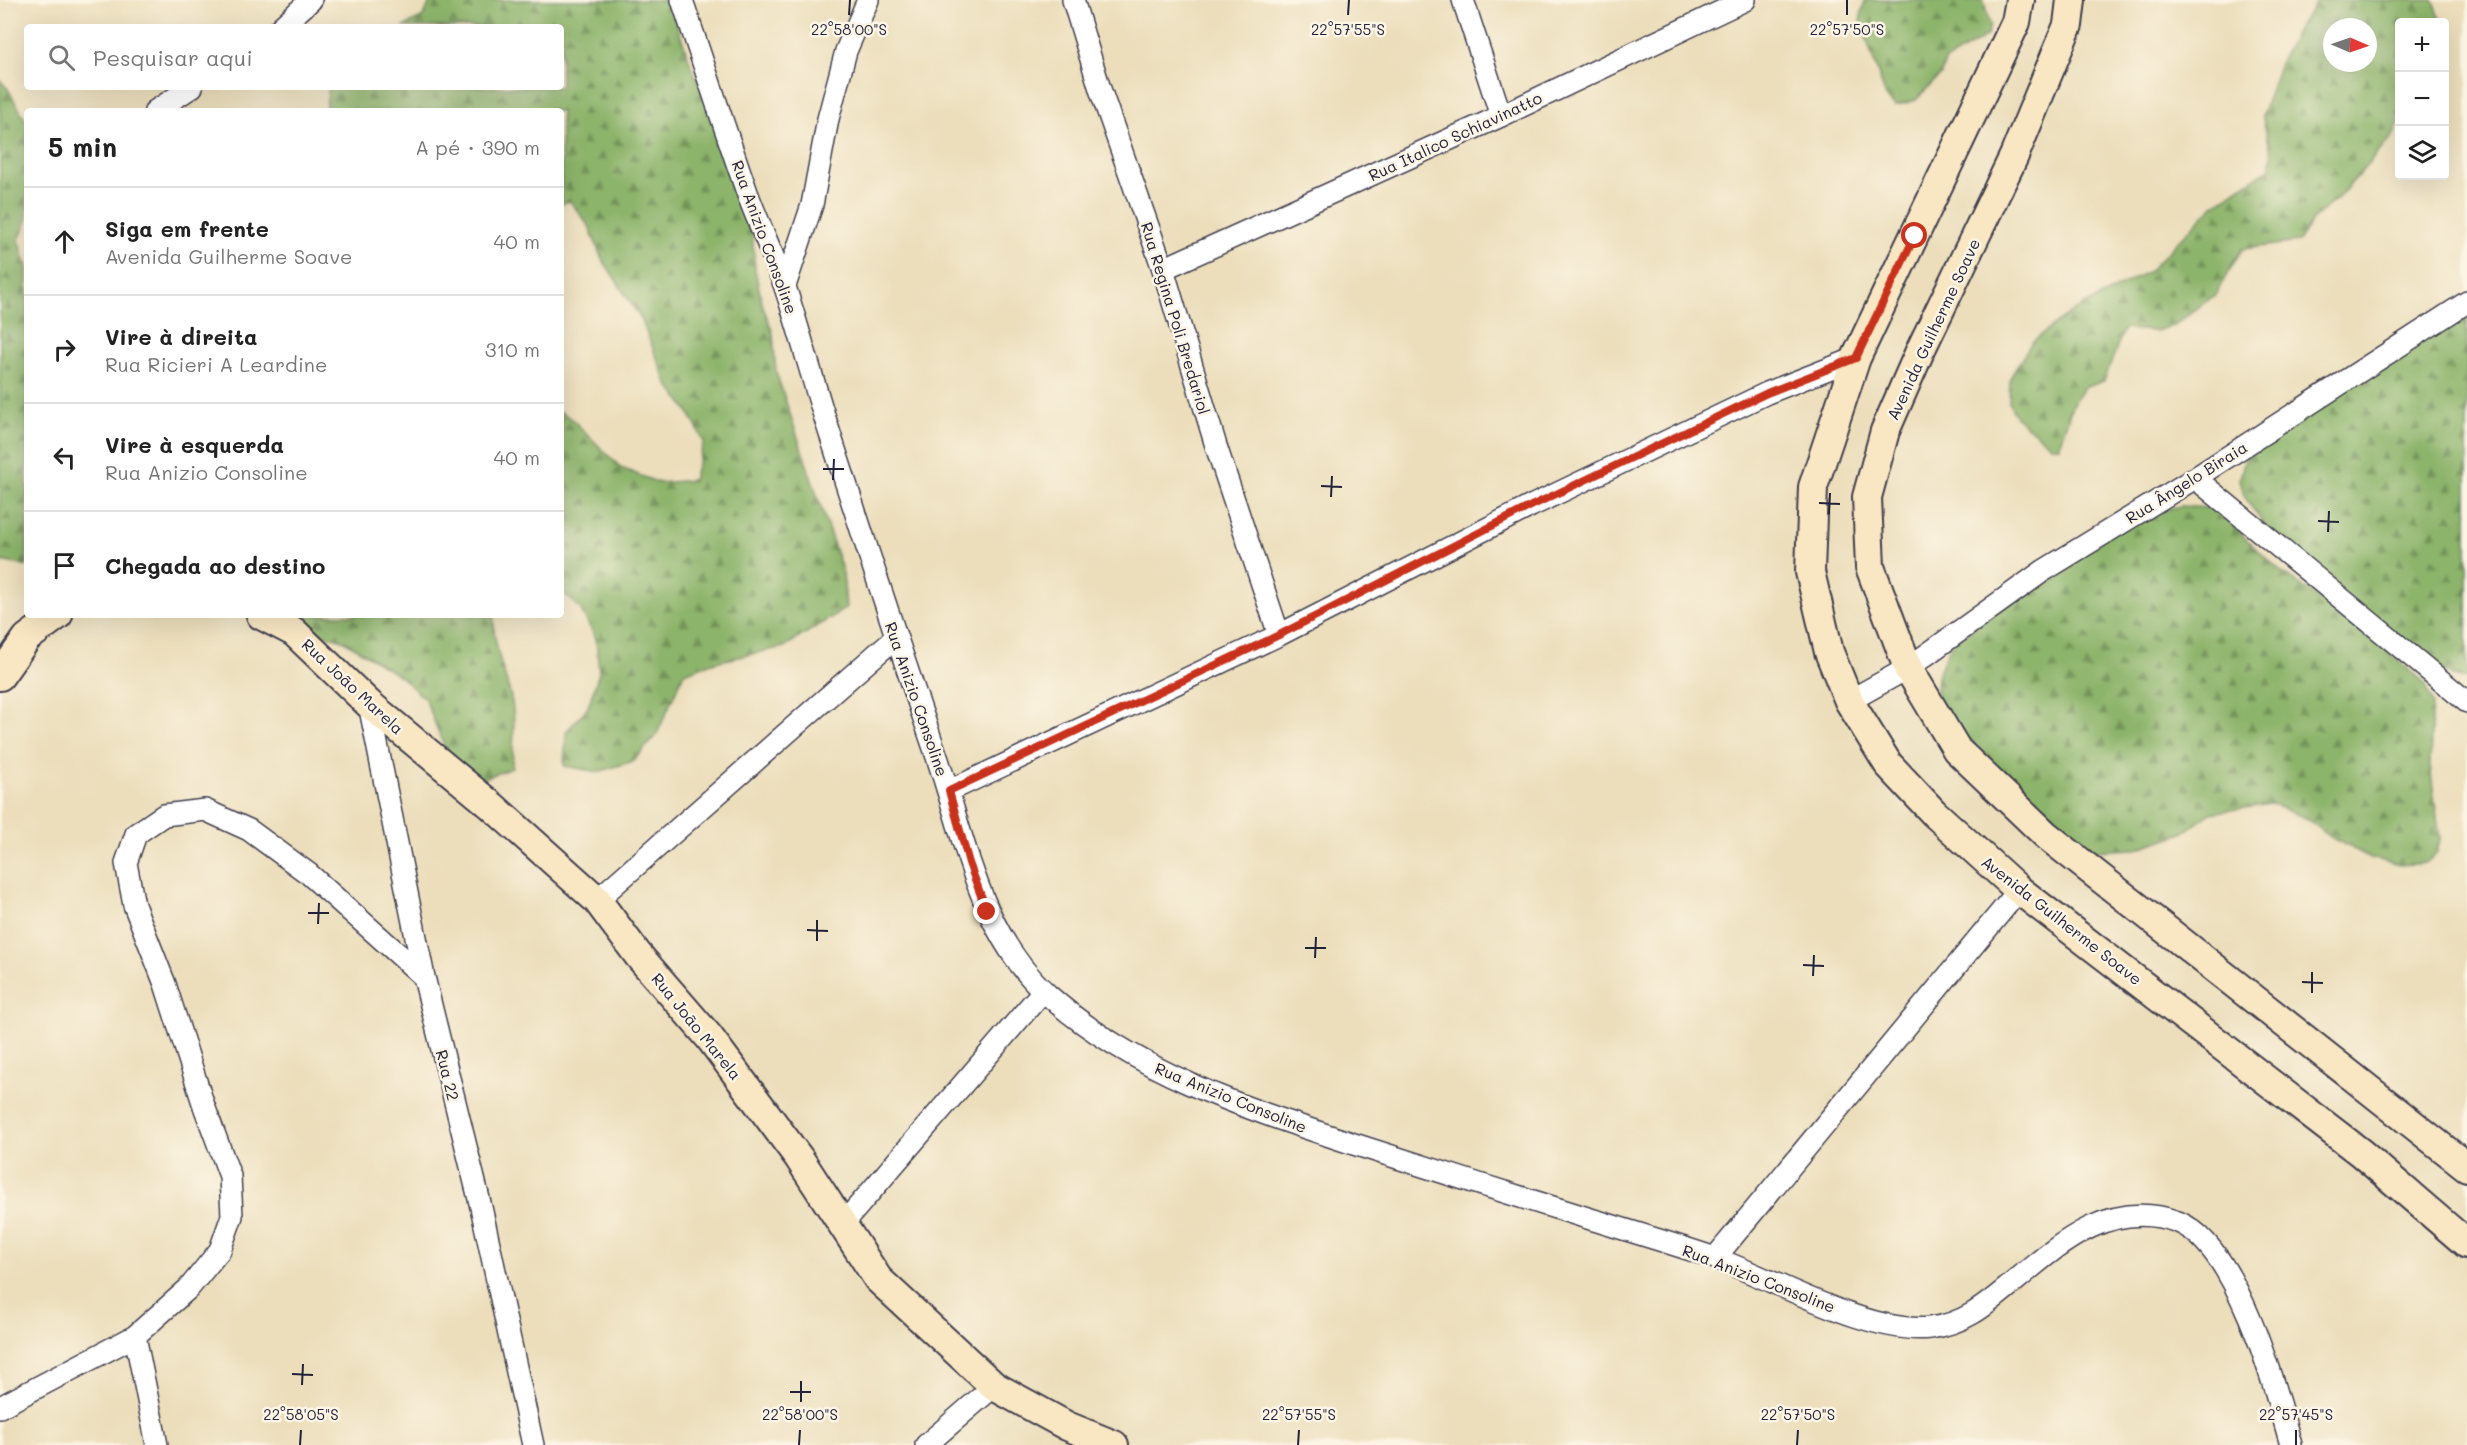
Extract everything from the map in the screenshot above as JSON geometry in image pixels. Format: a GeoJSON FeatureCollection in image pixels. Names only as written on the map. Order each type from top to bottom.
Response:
{"type":"FeatureCollection","features":[{"type":"Feature","properties":{"kind":"street"},"geometry":{"type":"LineString","coordinates":[[284,24],[311,0]]}},
{"type":"Feature","properties":{"kind":"street","name":"Rua Anizio Consoline"},"geometry":{"type":"LineString","coordinates":[[682,0],[749,196],[785,286],[828,430],[949,791],[969,863],[987,912],[1010,952],[1043,991],[1089,1028],[1163,1073],[1273,1117],[1715,1258],[1821,1303],[1885,1325],[1929,1328],[1972,1316],[2086,1227],[2119,1215],[2163,1218],[2187,1225],[2220,1260],[2246,1309],[2274,1383],[2291,1445]]}},
{"type":"Feature","properties":{"kind":"street"},"geometry":{"type":"LineString","coordinates":[[785,286],[812,205],[828,119],[846,51],[868,0]]}},
{"type":"Feature","properties":{"kind":"street","name":"Rua Regina Poli Bredariol"},"geometry":{"type":"LineString","coordinates":[[1073,0],[1100,89],[1163,269],[1216,446],[1279,635]]}},
{"type":"Feature","properties":{"kind":"street"},"geometry":{"type":"LineString","coordinates":[[1463,0],[1501,116]]}},
{"type":"Feature","properties":{"kind":"street","name":"Rua Italico Schiavinatto"},"geometry":{"type":"LineString","coordinates":[[1163,269],[1501,116],[1745,0]]}},
{"type":"Feature","properties":{"kind":"street","name":"Avenida Guilherme Soave"},"geometry":{"type":"LineString","coordinates":[[2020,0],[2016,22],[1856,358],[1813,487],[1810,572],[1829,652],[1849,701],[1888,764],[1934,813],[2019,890],[2361,1153],[2467,1244]]}},
{"type":"Feature","properties":{"kind":"street","name":"Avenida Guilherme Soave"},"geometry":{"type":"LineString","coordinates":[[2071,0],[2068,25],[2014,156],[1920,351],[1885,431],[1867,497],[1870,567],[1908,668],[1957,750],[2046,835],[2199,953],[2467,1167]]}},
{"type":"Feature","properties":{"kind":"street"},"geometry":{"type":"LineString","coordinates":[[160,108],[187,90]]}},
{"type":"Feature","properties":{"kind":"street","name":"Rua Ângelo Biraia"},"geometry":{"type":"LineString","coordinates":[[1849,701],[1908,668],[2043,571],[2195,478],[2467,302]]}},
{"type":"Feature","properties":{"kind":"street"},"geometry":{"type":"LineString","coordinates":[[949,791],[1279,635],[1531,506],[1767,393],[1856,358]]}},
{"type":"Feature","properties":{"kind":"street"},"geometry":{"type":"LineString","coordinates":[[2195,478],[2467,702]]}},
{"type":"Feature","properties":{"kind":"street"},"geometry":{"type":"LineString","coordinates":[[0,676],[27,638],[54,618]]}},
{"type":"Feature","properties":{"kind":"street","name":"Rua João Marela"},"geometry":{"type":"LineString","coordinates":[[267,618],[294,632],[369,705],[492,806],[597,900],[638,955],[709,1037],[799,1158],[878,1279],[994,1386],[1067,1426],[1114,1445]]}},
{"type":"Feature","properties":{"kind":"street"},"geometry":{"type":"LineString","coordinates":[[597,900],[896,637]]}},
{"type":"Feature","properties":{"kind":"street","name":"Rua 22"},"geometry":{"type":"LineString","coordinates":[[369,705],[424,976],[481,1207],[533,1445]]}},
{"type":"Feature","properties":{"kind":"street"},"geometry":{"type":"LineString","coordinates":[[0,1407],[135,1336],[189,1288],[220,1250],[232,1216],[230,1176],[204,1106],[165,984],[134,905],[126,863],[136,834],[164,815],[206,810],[249,830],[309,874],[424,976]]}},
{"type":"Feature","properties":{"kind":"street"},"geometry":{"type":"LineString","coordinates":[[1715,1258],[2019,890]]}},
{"type":"Feature","properties":{"kind":"street"},"geometry":{"type":"LineString","coordinates":[[842,1225],[1043,991]]}},
{"type":"Feature","properties":{"kind":"street"},"geometry":{"type":"LineString","coordinates":[[135,1336],[157,1445]]}},
{"type":"Feature","properties":{"kind":"street"},"geometry":{"type":"LineString","coordinates":[[926,1445],[994,1386]]}},
{"type":"Feature","properties":{"kind":"street"},"geometry":{"type":"LineString","coordinates":[[141,1445],[151,1422]]}},
{"type":"Feature","properties":{"kind":"green space"},"geometry":{"type":"Polygon","coordinates":[[[431,0],[667,0],[669,2],[692,68],[707,99],[752,230],[755,269],[762,303],[773,334],[776,372],[843,573],[846,608],[784,647],[715,662],[684,673],[656,736],[633,761],[598,772],[564,766],[566,732],[588,707],[599,673],[596,639],[580,608],[564,594],[564,414],[572,419],[621,468],[659,483],[693,480],[704,442],[688,411],[668,385],[641,319],[601,257],[589,226],[569,200],[564,203],[564,108],[326,108],[328,90],[564,90],[564,24],[409,24],[423,17],[431,0]]]}},
{"type":"Feature","properties":{"kind":"green space"},"geometry":{"type":"Polygon","coordinates":[[[1865,0],[1983,0],[1990,25],[1987,36],[1945,61],[1941,74],[1916,100],[1895,106],[1886,97],[1860,20],[1865,0]]]}},
{"type":"Feature","properties":{"kind":"green space"},"geometry":{"type":"Polygon","coordinates":[[[2318,0],[2433,0],[2440,18],[2395,18],[2395,132],[2339,197],[2312,220],[2298,242],[2242,249],[2215,295],[2173,326],[2156,331],[2124,329],[2104,381],[2083,388],[2073,403],[2059,446],[2051,446],[2016,417],[2009,403],[2010,378],[2032,342],[2070,313],[2149,271],[2215,204],[2269,169],[2272,155],[2262,115],[2281,60],[2298,28],[2318,0]]]}},
{"type":"Feature","properties":{"kind":"green space"},"geometry":{"type":"Polygon","coordinates":[[[0,80],[8,89],[24,118],[24,228],[19,240],[24,257],[24,565],[0,561],[0,80]]]}},
{"type":"Feature","properties":{"kind":"green space"},"geometry":{"type":"Polygon","coordinates":[[[2467,303],[2467,679],[2453,676],[2401,643],[2275,541],[2244,496],[2240,479],[2245,458],[2255,446],[2297,426],[2319,397],[2467,303]]]}},
{"type":"Feature","properties":{"kind":"green space"},"geometry":{"type":"Polygon","coordinates":[[[2181,506],[2210,508],[2229,516],[2244,537],[2280,571],[2357,625],[2426,685],[2432,704],[2430,766],[2440,839],[2437,852],[2427,863],[2400,865],[2371,858],[2332,838],[2306,818],[2270,804],[2211,813],[2183,833],[2136,849],[2092,851],[2053,836],[1936,705],[1937,676],[1952,643],[2127,517],[2181,506]]]}},
{"type":"Feature","properties":{"kind":"green space"},"geometry":{"type":"Polygon","coordinates":[[[306,618],[494,618],[497,647],[513,706],[512,768],[482,779],[452,765],[425,699],[401,677],[343,640],[308,630],[306,618]]]}},
{"type":"Feature","properties":{"kind":"route"},"geometry":{"type":"LineString","coordinates":[[987,912],[969,863],[949,791],[1279,635],[1531,506],[1729,411],[1767,393],[1856,358],[1915,236]]}}]}
